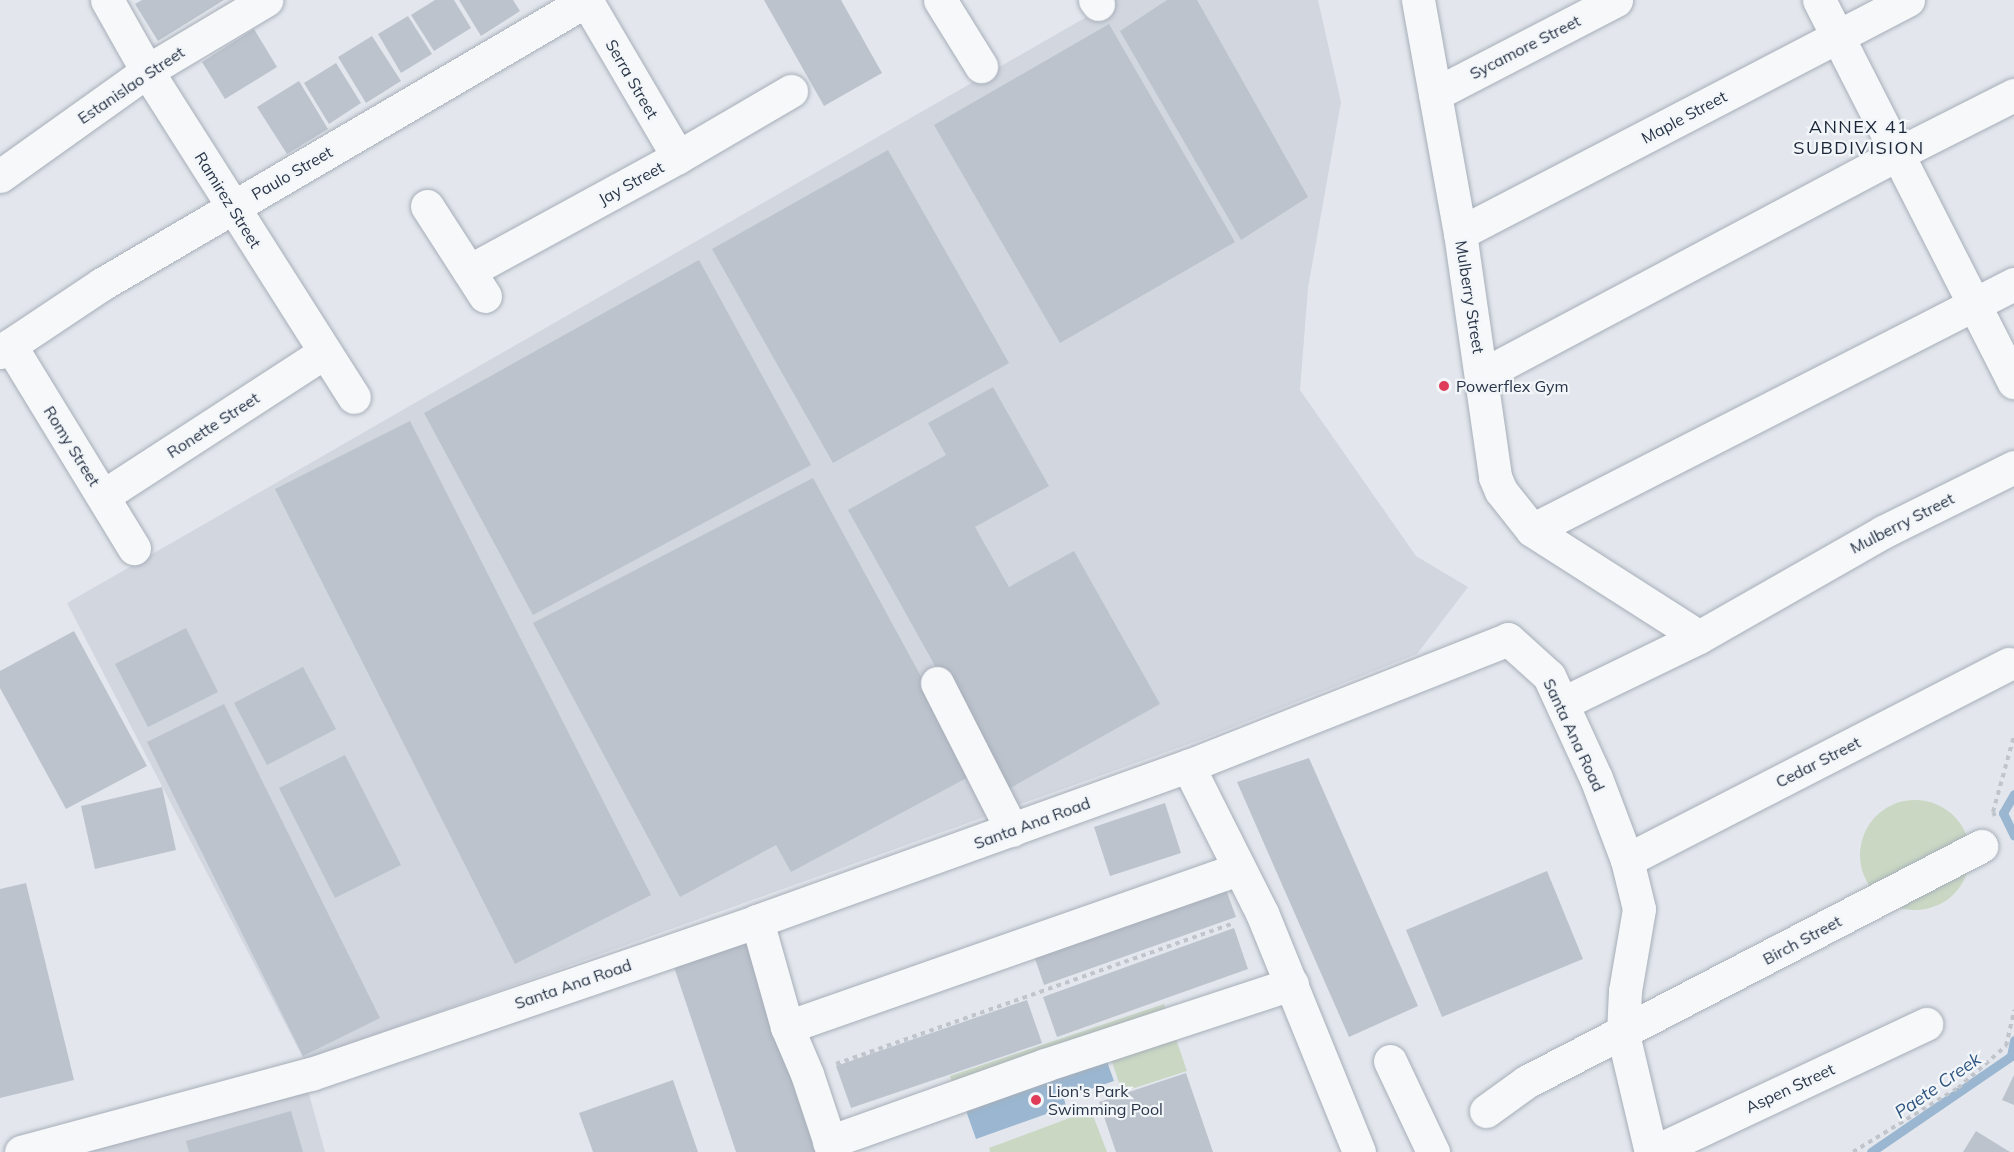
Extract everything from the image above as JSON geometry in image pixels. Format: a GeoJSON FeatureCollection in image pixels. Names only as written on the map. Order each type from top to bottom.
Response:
{"type":"FeatureCollection","features":[{"type":"Feature","properties":{"kind":"street","name":"Ramirez Street"},"geometry":{"type":"LineString","coordinates":[[107,0],[147,71],[232,208],[323,353],[354,397]]}},
{"type":"Feature","properties":{"kind":"street","name":"Estanislao Street"},"geometry":{"type":"LineString","coordinates":[[0,176],[147,71],[266,0]]}},
{"type":"Feature","properties":{"kind":"street","name":"Serra Street"},"geometry":{"type":"LineString","coordinates":[[586,0],[678,157]]}},
{"type":"Feature","properties":{"kind":"street","name":"Paulo Street"},"geometry":{"type":"LineString","coordinates":[[5,349],[102,285],[586,0]]}},
{"type":"Feature","properties":{"kind":"street"},"geometry":{"type":"LineString","coordinates":[[940,0],[981,66]]}},
{"type":"Feature","properties":{"kind":"street","name":"Mulberry Street"},"geometry":{"type":"LineString","coordinates":[[1418,0],[1460,233],[1495,477],[1500,491],[1532,530],[1699,638]]}},
{"type":"Feature","properties":{"kind":"street","name":"Sycamore Street"},"geometry":{"type":"LineString","coordinates":[[1435,94],[1616,0]]}},
{"type":"Feature","properties":{"kind":"street"},"geometry":{"type":"LineString","coordinates":[[1819,0],[2014,382]]}},
{"type":"Feature","properties":{"kind":"street","name":"Maple Street"},"geometry":{"type":"LineString","coordinates":[[1460,233],[1908,0]]}},
{"type":"Feature","properties":{"kind":"street","name":"Jay Street"},"geometry":{"type":"LineString","coordinates":[[427,206],[477,283],[678,157],[791,91]]}},
{"type":"Feature","properties":{"kind":"street"},"geometry":{"type":"LineString","coordinates":[[1482,375],[1897,154],[2014,95]]}},
{"type":"Feature","properties":{"kind":"street"},"geometry":{"type":"LineString","coordinates":[[1532,530],[2014,284]]}},
{"type":"Feature","properties":{"kind":"street","name":"Romy Street"},"geometry":{"type":"LineString","coordinates":[[5,349],[135,548]]}},
{"type":"Feature","properties":{"kind":"street","name":"Ronette Street"},"geometry":{"type":"LineString","coordinates":[[103,496],[323,353]]}},
{"type":"Feature","properties":{"kind":"street","name":"Mulberry Street"},"geometry":{"type":"LineString","coordinates":[[1563,703],[1699,638],[1883,532],[2014,467]]}},
{"type":"Feature","properties":{"kind":"street","name":"Santa Ana Road"},"geometry":{"type":"LineString","coordinates":[[21,1152],[79,1144],[311,1074],[757,921],[1188,766],[1508,639],[1549,676],[1596,778],[1628,860],[1639,909],[1625,991],[1623,1034],[1653,1152]]}},
{"type":"Feature","properties":{"kind":"street","name":"Cedar Street"},"geometry":{"type":"LineString","coordinates":[[1628,860],[2009,664]]}},
{"type":"Feature","properties":{"kind":"street"},"geometry":{"type":"LineString","coordinates":[[937,683],[1012,830]]}},
{"type":"Feature","properties":{"kind":"street"},"geometry":{"type":"LineString","coordinates":[[1188,766],[1262,913],[1359,1152]]}},
{"type":"Feature","properties":{"kind":"street","name":"Birch Street"},"geometry":{"type":"LineString","coordinates":[[1486,1111],[1526,1082],[1623,1034],[1989,834]]}},
{"type":"Feature","properties":{"kind":"street"},"geometry":{"type":"LineString","coordinates":[[787,1027],[1239,869]]}},
{"type":"Feature","properties":{"kind":"street"},"geometry":{"type":"LineString","coordinates":[[757,921],[787,1027],[807,1074],[831,1147],[1045,1065],[1292,984]]}},
{"type":"Feature","properties":{"kind":"street","name":"Aspen Street"},"geometry":{"type":"LineString","coordinates":[[1653,1152],[1926,1024]]}},
{"type":"Feature","properties":{"kind":"street"},"geometry":{"type":"LineString","coordinates":[[1390,1061],[1433,1152]]}},
{"type":"Feature","properties":{"kind":"path"},"geometry":{"type":"LineString","coordinates":[[1989,834],[2014,736]]}},
{"type":"Feature","properties":{"kind":"path"},"geometry":{"type":"LineString","coordinates":[[807,1074],[1262,913]]}},
{"type":"Feature","properties":{"kind":"path"},"geometry":{"type":"LineString","coordinates":[[1853,1152],[1958,1088],[2006,1046],[2014,1010]]}},
{"type":"Feature","properties":{"kind":"shaded area"},"geometry":{"type":"Polygon","coordinates":[[[1116,0],[1318,0],[1341,102],[1308,288],[1300,390],[1416,556],[1468,587],[1417,654],[1203,739],[304,1060],[67,603],[1116,0]]]}},
{"type":"Feature","properties":{"kind":"shaded area"},"geometry":{"type":"Polygon","coordinates":[[[306,1083],[325,1152],[78,1152],[306,1083]]]}},
{"type":"Feature","properties":{"kind":"green space"},"geometry":{"type":"Polygon","coordinates":[[[1915,800],[1936,804],[1954,816],[1966,834],[1970,855],[1966,876],[1954,894],[1936,906],[1915,910],[1894,906],[1876,894],[1864,876],[1860,855],[1864,834],[1876,816],[1894,804],[1915,800]]]}},
{"type":"Feature","properties":{"kind":"green space"},"geometry":{"type":"Polygon","coordinates":[[[1164,1004],[1187,1071],[1122,1092],[1108,1049],[958,1099],[950,1076],[1164,1004]]]}},
{"type":"Feature","properties":{"kind":"green space"},"geometry":{"type":"Polygon","coordinates":[[[1091,1110],[1107,1152],[990,1152],[989,1148],[1091,1110]]]}},
{"type":"Feature","properties":{"kind":"water"},"geometry":{"type":"Polygon","coordinates":[[[1105,1056],[1114,1081],[1064,1098],[1066,1107],[976,1139],[964,1105],[1105,1056]]]}},
{"type":"Feature","properties":{"kind":"building"},"geometry":{"type":"Polygon","coordinates":[[[142,0],[224,0],[158,41],[135,4],[142,0]]]}},
{"type":"Feature","properties":{"kind":"building"},"geometry":{"type":"Polygon","coordinates":[[[435,0],[454,0],[471,28],[434,51],[411,15],[435,0]]]}},
{"type":"Feature","properties":{"kind":"building"},"geometry":{"type":"Polygon","coordinates":[[[459,0],[513,0],[520,11],[481,36],[459,0]]]}},
{"type":"Feature","properties":{"kind":"building"},"geometry":{"type":"Polygon","coordinates":[[[764,0],[841,0],[882,73],[824,106],[764,0]]]}},
{"type":"Feature","properties":{"kind":"building"},"geometry":{"type":"Polygon","coordinates":[[[1167,0],[1197,0],[1308,197],[1241,240],[1120,31],[1167,0]]]}},
{"type":"Feature","properties":{"kind":"building"},"geometry":{"type":"Polygon","coordinates":[[[408,16],[432,54],[401,73],[378,34],[408,16]]]}},
{"type":"Feature","properties":{"kind":"building"},"geometry":{"type":"Polygon","coordinates":[[[1109,24],[1235,242],[1060,343],[934,125],[1109,24]]]}},
{"type":"Feature","properties":{"kind":"building"},"geometry":{"type":"Polygon","coordinates":[[[254,29],[277,67],[225,99],[202,62],[254,29]]]}},
{"type":"Feature","properties":{"kind":"building"},"geometry":{"type":"Polygon","coordinates":[[[372,36],[401,81],[366,103],[338,57],[372,36]]]}},
{"type":"Feature","properties":{"kind":"building"},"geometry":{"type":"Polygon","coordinates":[[[336,63],[361,103],[329,124],[304,83],[336,63]]]}},
{"type":"Feature","properties":{"kind":"building"},"geometry":{"type":"Polygon","coordinates":[[[299,81],[328,129],[287,154],[257,107],[299,81]]]}},
{"type":"Feature","properties":{"kind":"building"},"geometry":{"type":"Polygon","coordinates":[[[888,150],[1009,363],[833,463],[712,249],[888,150]]]}},
{"type":"Feature","properties":{"kind":"building"},"geometry":{"type":"Polygon","coordinates":[[[699,260],[811,465],[533,615],[424,413],[699,260]]]}},
{"type":"Feature","properties":{"kind":"building"},"geometry":{"type":"Polygon","coordinates":[[[993,387],[1049,486],[975,527],[1009,587],[1074,551],[1160,704],[1005,791],[848,510],[946,455],[928,423],[993,387]]]}},
{"type":"Feature","properties":{"kind":"building"},"geometry":{"type":"Polygon","coordinates":[[[410,421],[651,895],[515,964],[275,489],[410,421]]]}},
{"type":"Feature","properties":{"kind":"building"},"geometry":{"type":"Polygon","coordinates":[[[813,478],[974,774],[791,872],[776,845],[680,897],[533,623],[813,478]]]}},
{"type":"Feature","properties":{"kind":"building"},"geometry":{"type":"Polygon","coordinates":[[[186,628],[218,692],[148,727],[115,664],[186,628]]]}},
{"type":"Feature","properties":{"kind":"building"},"geometry":{"type":"Polygon","coordinates":[[[74,631],[147,766],[66,809],[0,688],[0,671],[74,631]]]}},
{"type":"Feature","properties":{"kind":"building"},"geometry":{"type":"Polygon","coordinates":[[[303,667],[336,729],[267,765],[234,703],[303,667]]]}},
{"type":"Feature","properties":{"kind":"building"},"geometry":{"type":"Polygon","coordinates":[[[224,704],[380,1018],[303,1056],[147,742],[224,704]]]}},
{"type":"Feature","properties":{"kind":"building"},"geometry":{"type":"Polygon","coordinates":[[[345,755],[401,865],[335,898],[279,788],[345,755]]]}},
{"type":"Feature","properties":{"kind":"building"},"geometry":{"type":"Polygon","coordinates":[[[1309,758],[1418,1006],[1349,1037],[1237,782],[1309,758]]]}},
{"type":"Feature","properties":{"kind":"building"},"geometry":{"type":"Polygon","coordinates":[[[162,787],[176,850],[95,869],[81,806],[162,787]]]}},
{"type":"Feature","properties":{"kind":"building"},"geometry":{"type":"Polygon","coordinates":[[[1165,803],[1181,853],[1110,876],[1094,827],[1165,803]]]}},
{"type":"Feature","properties":{"kind":"building"},"geometry":{"type":"Polygon","coordinates":[[[1547,871],[1583,959],[1442,1017],[1406,930],[1547,871]]]}},
{"type":"Feature","properties":{"kind":"building"},"geometry":{"type":"Polygon","coordinates":[[[1221,876],[1236,917],[1044,985],[1030,944],[1221,876]]]}},
{"type":"Feature","properties":{"kind":"building"},"geometry":{"type":"Polygon","coordinates":[[[26,883],[74,1080],[0,1098],[0,889],[26,883]]]}},
{"type":"Feature","properties":{"kind":"building"},"geometry":{"type":"Polygon","coordinates":[[[1234,928],[1248,969],[1057,1037],[1043,997],[1234,928]]]}},
{"type":"Feature","properties":{"kind":"building"},"geometry":{"type":"Polygon","coordinates":[[[745,940],[816,1152],[736,1152],[673,964],[745,940]]]}},
{"type":"Feature","properties":{"kind":"building"},"geometry":{"type":"Polygon","coordinates":[[[1027,1000],[1042,1043],[851,1108],[836,1066],[1027,1000]]]}},
{"type":"Feature","properties":{"kind":"building"},"geometry":{"type":"Polygon","coordinates":[[[1186,1073],[1213,1152],[1116,1152],[1099,1102],[1186,1073]]]}},
{"type":"Feature","properties":{"kind":"building"},"geometry":{"type":"Polygon","coordinates":[[[2014,1075],[2014,1105],[2002,1100],[2014,1075]]]}},
{"type":"Feature","properties":{"kind":"building"},"geometry":{"type":"Polygon","coordinates":[[[673,1080],[698,1152],[593,1152],[579,1113],[673,1080]]]}},
{"type":"Feature","properties":{"kind":"building"},"geometry":{"type":"Polygon","coordinates":[[[291,1111],[303,1152],[189,1152],[186,1141],[291,1111]]]}},
{"type":"Feature","properties":{"kind":"building"},"geometry":{"type":"Polygon","coordinates":[[[1976,1131],[2010,1152],[1963,1152],[1976,1131]]]}},
{"type":"Feature","properties":{"kind":"waterway","name":"Paete Creek"},"geometry":{"type":"LineString","coordinates":[[2014,794],[2003,813],[2014,836]]}},
{"type":"Feature","properties":{"kind":"waterway","name":"Paete Creek"},"geometry":{"type":"LineString","coordinates":[[1871,1152],[2011,1056],[2014,1040]]}},
{"type":"Feature","properties":{"kind":"place","name":"Powerflex Gym"},"geometry":{"type":"Point","coordinates":[1444,386]}},
{"type":"Feature","properties":{"kind":"place","name":"Lion's Park Swimming Pool"},"geometry":{"type":"Point","coordinates":[1036,1100]}},
{"type":"Feature","properties":{"kind":"district","name":"ANNEX 41 SUBDIVISION"},"geometry":{"type":"Point","coordinates":[1859,138]}}]}
